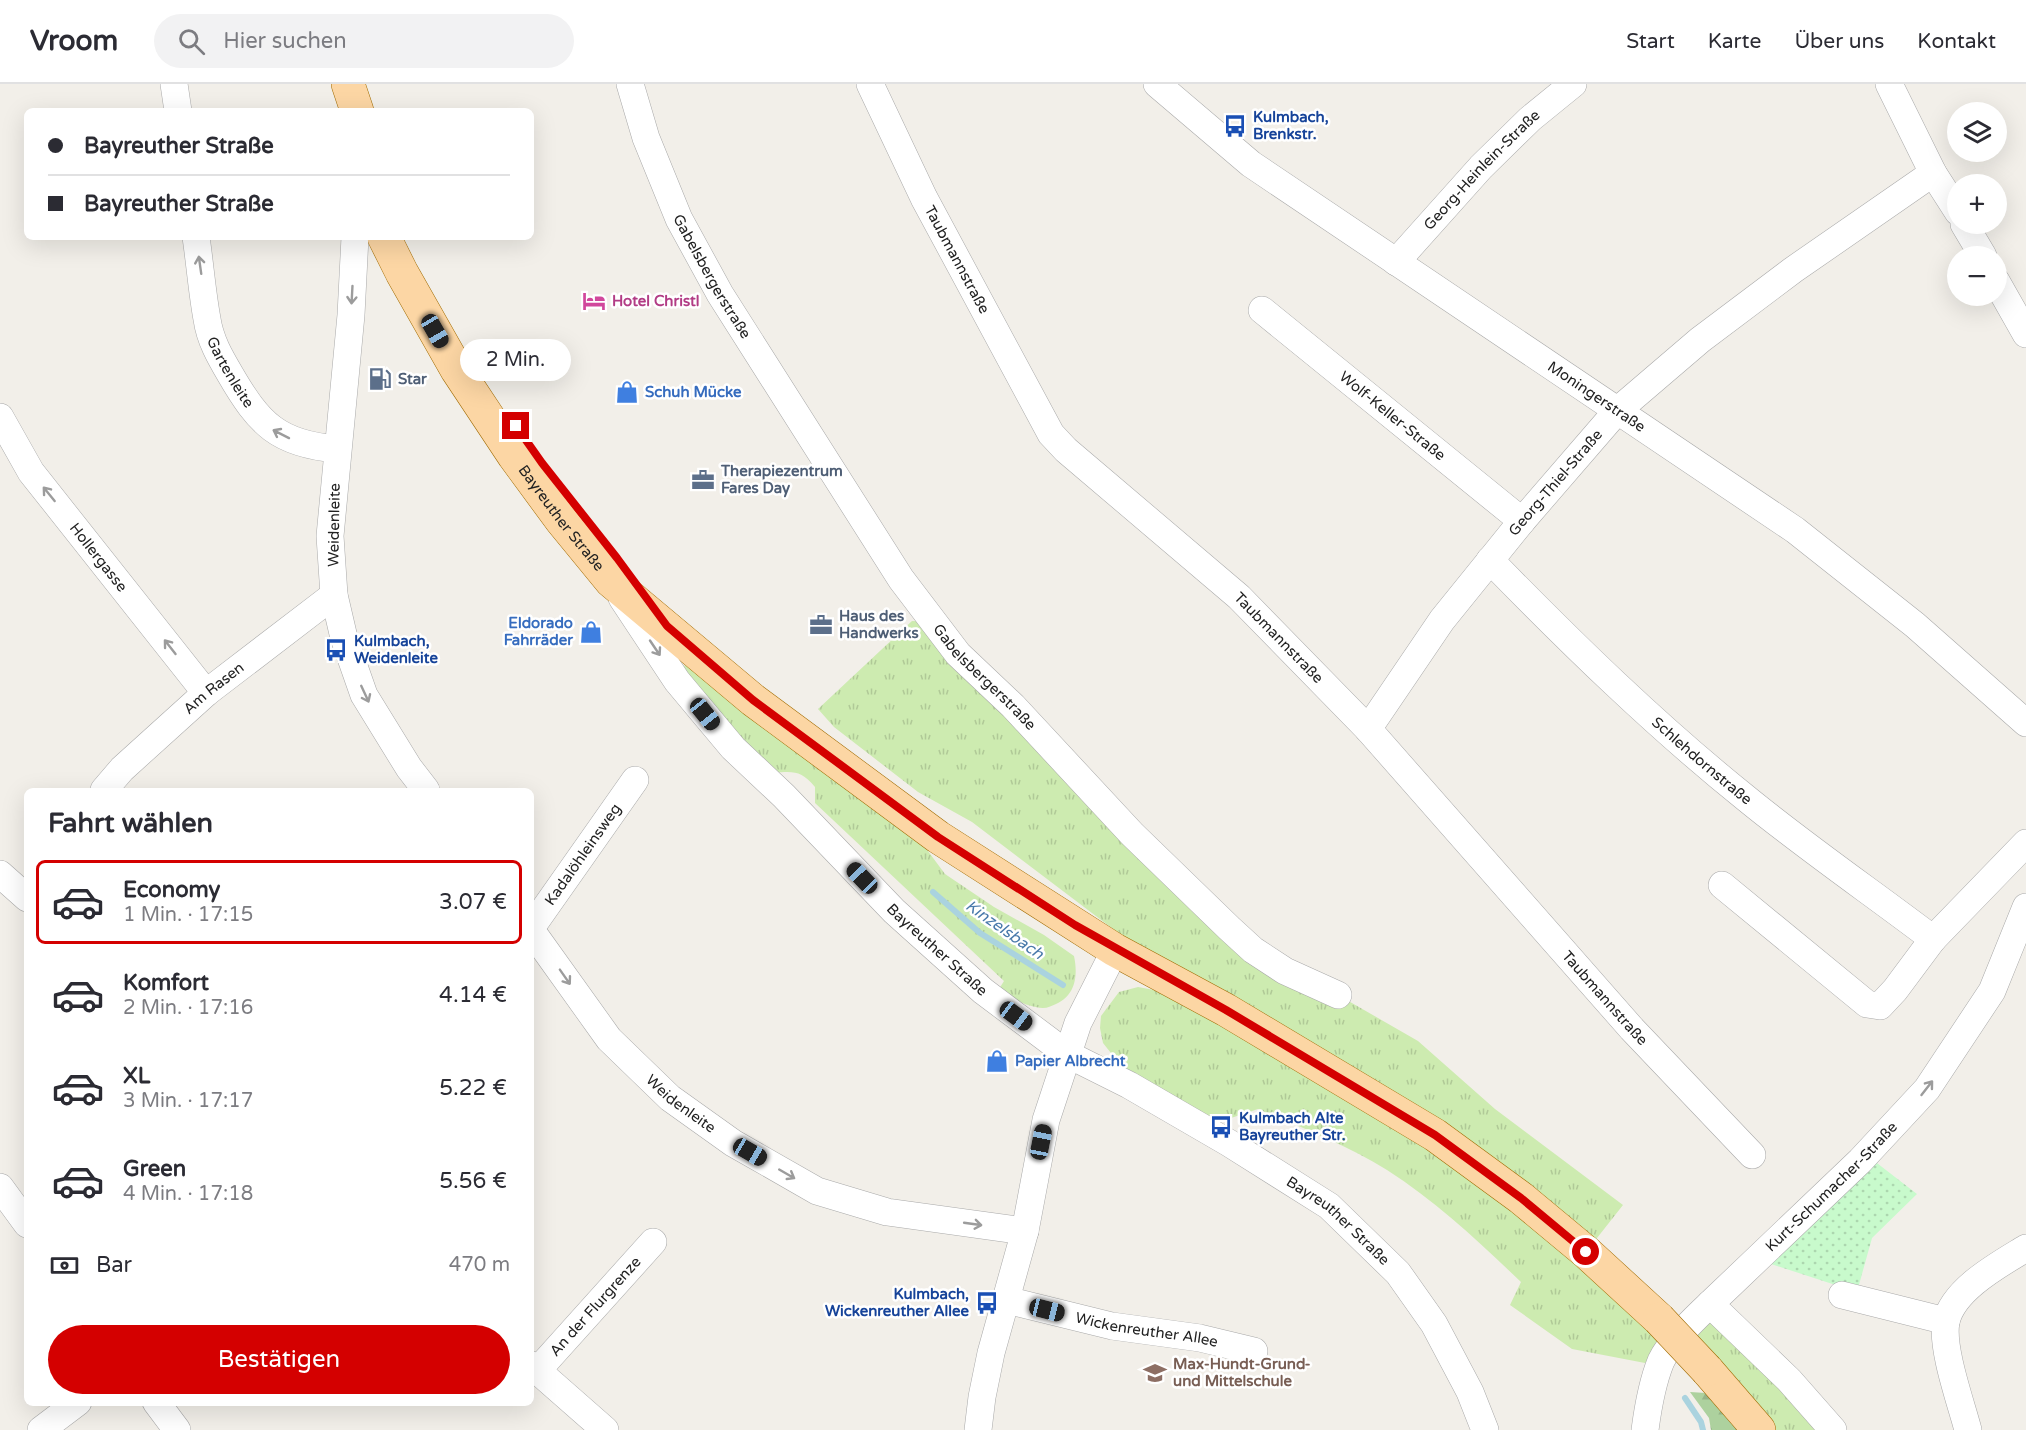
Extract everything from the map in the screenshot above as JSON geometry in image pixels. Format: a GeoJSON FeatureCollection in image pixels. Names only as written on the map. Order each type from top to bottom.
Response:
{"type":"FeatureCollection","features":[{"type":"Feature","properties":{"kind":"main road"},"geometry":{"type":"LineString","coordinates":[[327,84],[334,108]]}},
{"type":"Feature","properties":{"kind":"main road"},"geometry":{"type":"LineString","coordinates":[[348,84],[356,108]]}},
{"type":"Feature","properties":{"kind":"main road","name":"Bayreuther Straße"},"geometry":{"type":"LineString","coordinates":[[386,240],[457,370],[514,456],[561,520],[611,581],[753,700],[938,837],[1115,950],[1226,1010],[1435,1135],[1521,1198],[1586,1252],[1659,1319],[1759,1430]]}},
{"type":"Feature","properties":{"kind":"main road","name":"Bayreuther Straße"},"geometry":{"type":"LineString","coordinates":[[408,240],[477,369],[542,463],[667,626]]}},
{"type":"Feature","properties":{"kind":"street"},"geometry":{"type":"LineString","coordinates":[[174,84],[178,108]]}},
{"type":"Feature","properties":{"kind":"street","name":"Gabelsbergerstraße"},"geometry":{"type":"LineString","coordinates":[[630,84],[646,138],[679,219],[720,294],[895,570],[958,654],[1013,706],[1132,834],[1203,905],[1253,950],[1285,971],[1338,995]]}},
{"type":"Feature","properties":{"kind":"street","name":"Taubmannstraße"},"geometry":{"type":"LineString","coordinates":[[870,84],[924,198],[1051,434],[1066,450],[1239,597],[1368,729],[1632,1029],[1752,1155]]}},
{"type":"Feature","properties":{"kind":"street","name":"Moningerstraße"},"geometry":{"type":"LineString","coordinates":[[1157,84],[1251,164],[1795,531],[1915,625],[2026,723]]}},
{"type":"Feature","properties":{"kind":"street","name":"Georg-Heinlein-Straße"},"geometry":{"type":"LineString","coordinates":[[1396,262],[1476,172],[1530,118],[1573,84]]}},
{"type":"Feature","properties":{"kind":"street"},"geometry":{"type":"LineString","coordinates":[[1890,84],[1933,173],[1947,195]]}},
{"type":"Feature","properties":{"kind":"street","name":"Georg-Thiel-Straße"},"geometry":{"type":"LineString","coordinates":[[1368,729],[1442,620],[1522,520],[1617,411],[1700,340],[1793,270],[1933,173]]}},
{"type":"Feature","properties":{"kind":"street","name":"Gartenleite"},"geometry":{"type":"LineString","coordinates":[[196,240],[207,321],[216,350],[243,397],[255,414],[276,432],[316,447],[337,449]]}},
{"type":"Feature","properties":{"kind":"street","name":"Weidenleite"},"geometry":{"type":"LineString","coordinates":[[355,240],[351,315],[330,536],[333,595],[344,638],[364,695],[409,768],[424,788]]}},
{"type":"Feature","properties":{"kind":"street"},"geometry":{"type":"LineString","coordinates":[[2007,300],[2026,334]]}},
{"type":"Feature","properties":{"kind":"street","name":"Wolf-Keller-Straße"},"geometry":{"type":"LineString","coordinates":[[1262,310],[1522,520]]}},
{"type":"Feature","properties":{"kind":"street","name":"Hollergasse"},"geometry":{"type":"LineString","coordinates":[[0,417],[31,472],[206,693]]}},
{"type":"Feature","properties":{"kind":"street","name":"Schlehdornstraße"},"geometry":{"type":"LineString","coordinates":[[1490,560],[1569,641],[1652,718],[1748,800],[1933,939]]}},
{"type":"Feature","properties":{"kind":"street","name":"Bayreuther Straße"},"geometry":{"type":"LineString","coordinates":[[611,581],[677,681],[733,748],[784,796],[894,911],[983,991],[1067,1054],[1129,1085],[1219,1137],[1329,1206],[1398,1273],[1439,1334],[1470,1392],[1485,1430]]}},
{"type":"Feature","properties":{"kind":"street","name":"Am Rasen"},"geometry":{"type":"LineString","coordinates":[[106,788],[122,769],[206,693],[333,595]]}},
{"type":"Feature","properties":{"kind":"street","name":"Kadalöhleinsweg"},"geometry":{"type":"LineString","coordinates":[[534,925],[635,780]]}},
{"type":"Feature","properties":{"kind":"street"},"geometry":{"type":"LineString","coordinates":[[1722,885],[1867,1004],[1880,1006],[1895,990],[1933,939],[2026,843]]}},
{"type":"Feature","properties":{"kind":"street"},"geometry":{"type":"LineString","coordinates":[[0,874],[24,890]]}},
{"type":"Feature","properties":{"kind":"street","name":"Kurt-Schumacher-Straße"},"geometry":{"type":"LineString","coordinates":[[1710,1304],[1860,1161],[1928,1089],[1992,991],[2026,907]]}},
{"type":"Feature","properties":{"kind":"street","name":"Weidenleite"},"geometry":{"type":"LineString","coordinates":[[534,933],[609,1039],[670,1098],[733,1143],[817,1191],[887,1212],[1025,1231]]}},
{"type":"Feature","properties":{"kind":"street"},"geometry":{"type":"LineString","coordinates":[[978,1430],[989,1364],[1025,1231],[1046,1120],[1078,1023],[1115,950]]}},
{"type":"Feature","properties":{"kind":"street"},"geometry":{"type":"LineString","coordinates":[[0,1186],[24,1220]]}},
{"type":"Feature","properties":{"kind":"street","name":"An der Flurgrenze"},"geometry":{"type":"LineString","coordinates":[[534,1368],[652,1242]]}},
{"type":"Feature","properties":{"kind":"street"},"geometry":{"type":"LineString","coordinates":[[1968,1430],[1947,1350],[1946,1321],[1953,1306],[1968,1288],[2026,1248]]}},
{"type":"Feature","properties":{"kind":"street"},"geometry":{"type":"LineString","coordinates":[[1842,1295],[1946,1321]]}},
{"type":"Feature","properties":{"kind":"street","name":"Wickenreuther Allee"},"geometry":{"type":"LineString","coordinates":[[1006,1300],[1112,1326],[1200,1338],[1254,1351]]}},
{"type":"Feature","properties":{"kind":"street"},"geometry":{"type":"LineString","coordinates":[[1645,1430],[1649,1400],[1661,1360],[1688,1324],[1710,1304],[1789,1380],[1833,1430]]}},
{"type":"Feature","properties":{"kind":"street"},"geometry":{"type":"LineString","coordinates":[[534,1368],[605,1430]]}},
{"type":"Feature","properties":{"kind":"street"},"geometry":{"type":"LineString","coordinates":[[41,1430],[73,1406]]}},
{"type":"Feature","properties":{"kind":"street"},"geometry":{"type":"LineString","coordinates":[[159,1406],[177,1430]]}},
{"type":"Feature","properties":{"kind":"green space"},"geometry":{"type":"Polygon","coordinates":[[[912,621],[934,622],[1203,905],[1338,995],[1418,1041],[1495,1109],[1623,1205],[1586,1252],[1117,932],[972,822],[918,792],[834,727],[818,709],[912,621]]]}},
{"type":"Feature","properties":{"kind":"green space"},"geometry":{"type":"Polygon","coordinates":[[[682,665],[693,668],[919,839],[945,874],[1074,956],[1076,970],[1074,984],[1068,995],[1056,1004],[1043,1008],[1025,1004],[999,989],[1004,981],[815,803],[815,787],[810,782],[797,773],[773,773],[711,712],[682,665]]]}},
{"type":"Feature","properties":{"kind":"green space"},"geometry":{"type":"Polygon","coordinates":[[[1138,987],[1165,992],[1392,1123],[1472,1179],[1604,1280],[1665,1341],[1645,1363],[1572,1349],[1510,1305],[1521,1282],[1440,1209],[1387,1170],[1340,1144],[1258,1109],[1219,1122],[1122,1067],[1103,1043],[1100,1028],[1101,1016],[1119,992],[1138,987]]]}},
{"type":"Feature","properties":{"kind":"green space"},"geometry":{"type":"Polygon","coordinates":[[[1873,1160],[1917,1194],[1872,1238],[1857,1292],[1765,1262],[1873,1160]]]}},
{"type":"Feature","properties":{"kind":"green space"},"geometry":{"type":"Polygon","coordinates":[[[1710,1304],[1833,1430],[1772,1430],[1688,1324],[1710,1304]]]}},
{"type":"Feature","properties":{"kind":"green space"},"geometry":{"type":"Polygon","coordinates":[[[1690,1392],[1706,1393],[1740,1430],[1711,1430],[1709,1418],[1690,1392]]]}},
{"type":"Feature","properties":{"kind":"waterway","name":"Kinzelsbach"},"geometry":{"type":"LineString","coordinates":[[933,892],[980,933],[1063,985]]}},
{"type":"Feature","properties":{"kind":"waterway","name":"Kinzelsbach"},"geometry":{"type":"LineString","coordinates":[[1685,1398],[1701,1422],[1703,1430]]}},
{"type":"Feature","properties":{"kind":"place","name":"Kulmbach, Brenkstr."},"geometry":{"type":"Point","coordinates":[1235,126]}},
{"type":"Feature","properties":{"kind":"place","name":"Hotel Christl"},"geometry":{"type":"Point","coordinates":[594,301]}},
{"type":"Feature","properties":{"kind":"place","name":"Star"},"geometry":{"type":"Point","coordinates":[380,379]}},
{"type":"Feature","properties":{"kind":"place","name":"Schuh Mücke"},"geometry":{"type":"Point","coordinates":[627,392]}},
{"type":"Feature","properties":{"kind":"place","name":"Therapiezentrum Fares Day"},"geometry":{"type":"Point","coordinates":[703,480]}},
{"type":"Feature","properties":{"kind":"place","name":"Haus des Handwerks"},"geometry":{"type":"Point","coordinates":[821,625]}},
{"type":"Feature","properties":{"kind":"place","name":"Eldorado Fahrräder"},"geometry":{"type":"Point","coordinates":[591,632]}},
{"type":"Feature","properties":{"kind":"place","name":"Kulmbach, Weidenleite"},"geometry":{"type":"Point","coordinates":[336,650]}},
{"type":"Feature","properties":{"kind":"place","name":"Papier Albrecht"},"geometry":{"type":"Point","coordinates":[997,1061]}},
{"type":"Feature","properties":{"kind":"place","name":"Kulmbach Alte Bayreuther Str."},"geometry":{"type":"Point","coordinates":[1221,1127]}},
{"type":"Feature","properties":{"kind":"place","name":"Kulmbach, Wickenreuther Allee"},"geometry":{"type":"Point","coordinates":[987,1303]}},
{"type":"Feature","properties":{"kind":"place","name":"Max-Hundt-Grund- und Mittelschule"},"geometry":{"type":"Point","coordinates":[1155,1373]}},
{"type":"Feature","properties":{"kind":"route"},"geometry":{"type":"LineString","coordinates":[[516,426],[667,626],[753,700],[938,837],[1075,925],[1115,950],[1226,1010],[1435,1135],[1521,1198],[1586,1252]]}}]}
